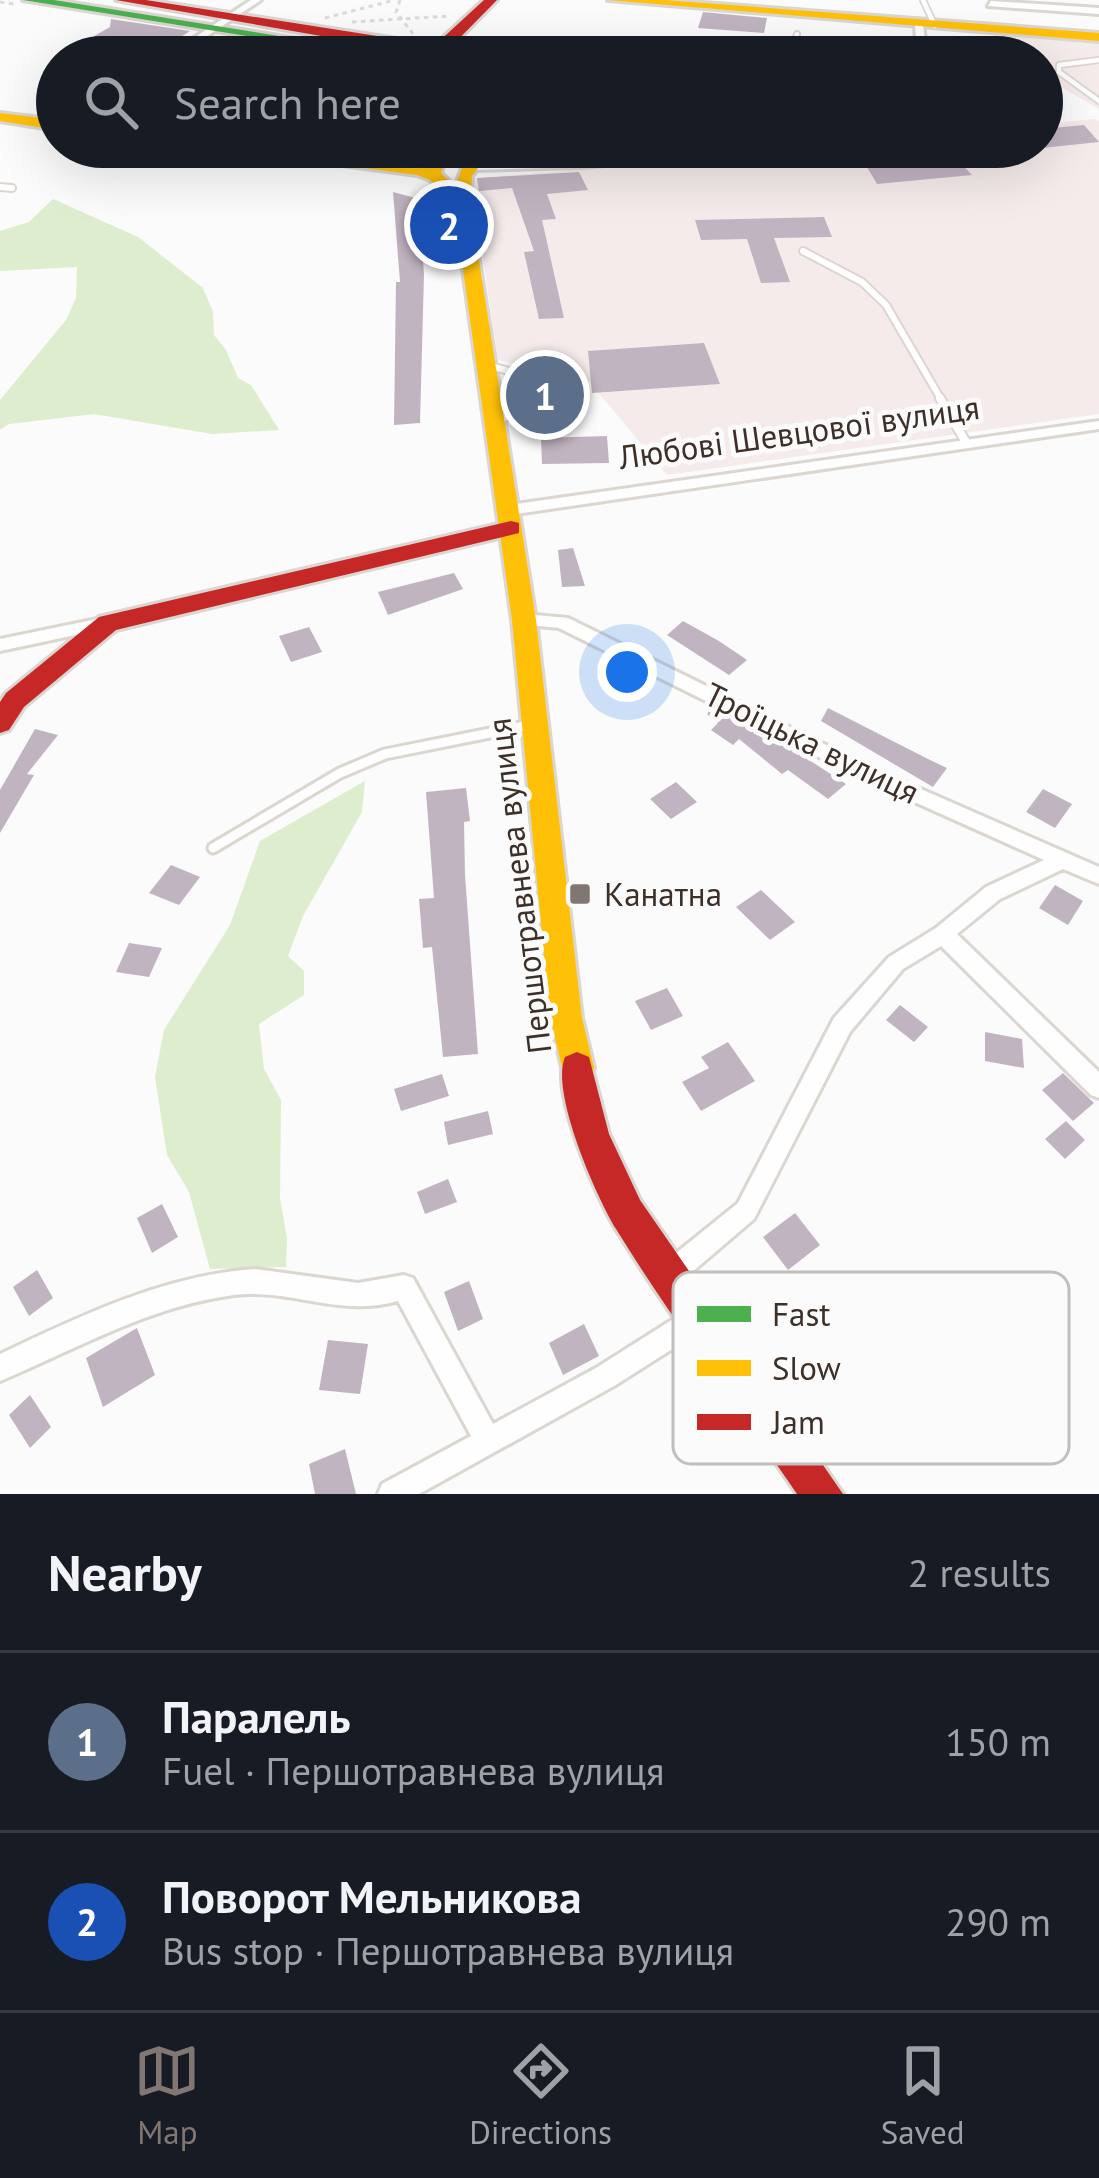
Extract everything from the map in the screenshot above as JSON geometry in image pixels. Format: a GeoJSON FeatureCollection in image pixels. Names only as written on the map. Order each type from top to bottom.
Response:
{"type":"FeatureCollection","features":[{"type":"Feature","properties":{"kind":"main road"},"geometry":{"type":"LineString","coordinates":[[29,0],[320,36]]}},
{"type":"Feature","properties":{"kind":"main road"},"geometry":{"type":"LineString","coordinates":[[122,0],[223,22],[309,24],[360,36]]}},
{"type":"Feature","properties":{"kind":"main road"},"geometry":{"type":"LineString","coordinates":[[444,36],[491,0]]}},
{"type":"Feature","properties":{"kind":"main road"},"geometry":{"type":"LineString","coordinates":[[614,0],[1090,26]]}},
{"type":"Feature","properties":{"kind":"main road"},"geometry":{"type":"LineString","coordinates":[[0,118],[36,122]]}},
{"type":"Feature","properties":{"kind":"main road","name":"Першотравнева вулиця"},"geometry":{"type":"LineString","coordinates":[[451,169],[488,365],[524,620],[566,1018],[592,1136],[627,1213],[673,1282]]}},
{"type":"Feature","properties":{"kind":"main road","name":"Любові Шевцової вулиця"},"geometry":{"type":"LineString","coordinates":[[0,723],[15,700],[108,623],[510,519]]}},
{"type":"Feature","properties":{"kind":"main road","name":"Першотравнева вулиця"},"geometry":{"type":"LineString","coordinates":[[800,1464],[821,1494]]}},
{"type":"Feature","properties":{"kind":"street"},"geometry":{"type":"LineString","coordinates":[[202,36],[257,0]]}},
{"type":"Feature","properties":{"kind":"street"},"geometry":{"type":"LineString","coordinates":[[991,4],[1090,26]]}},
{"type":"Feature","properties":{"kind":"street","name":"Любові Шевцової вулиця"},"geometry":{"type":"LineString","coordinates":[[510,519],[1099,425]]}},
{"type":"Feature","properties":{"kind":"street","name":"Троїцька вулиця"},"geometry":{"type":"LineString","coordinates":[[524,620],[562,622],[868,774],[1099,876]]}},
{"type":"Feature","properties":{"kind":"street","name":"Любові Шевцової вулиця"},"geometry":{"type":"LineString","coordinates":[[0,645],[108,623]]}},
{"type":"Feature","properties":{"kind":"street"},"geometry":{"type":"LineString","coordinates":[[668,1275],[746,1211],[842,1025],[896,963],[943,934],[993,893],[1063,860]]}},
{"type":"Feature","properties":{"kind":"street"},"geometry":{"type":"LineString","coordinates":[[943,934],[1099,1088]]}},
{"type":"Feature","properties":{"kind":"street"},"geometry":{"type":"LineString","coordinates":[[0,1368],[98,1322],[236,1282],[372,1299],[404,1287],[488,1442]]}},
{"type":"Feature","properties":{"kind":"street"},"geometry":{"type":"LineString","coordinates":[[392,1494],[605,1377],[673,1334]]}},
{"type":"Feature","properties":{"kind":"lane"},"geometry":{"type":"LineString","coordinates":[[1063,59],[1090,26]]}},
{"type":"Feature","properties":{"kind":"lane"},"geometry":{"type":"LineString","coordinates":[[1063,76],[1099,101]]}},
{"type":"Feature","properties":{"kind":"lane"},"geometry":{"type":"LineString","coordinates":[[0,187],[11,188]]}},
{"type":"Feature","properties":{"kind":"lane"},"geometry":{"type":"LineString","coordinates":[[803,251],[862,282],[886,305],[967,444]]}},
{"type":"Feature","properties":{"kind":"lane"},"geometry":{"type":"LineString","coordinates":[[488,365],[541,380],[543,388]]}},
{"type":"Feature","properties":{"kind":"lane"},"geometry":{"type":"LineString","coordinates":[[494,419],[546,408],[545,401]]}},
{"type":"Feature","properties":{"kind":"lane"},"geometry":{"type":"LineString","coordinates":[[213,848],[340,773],[385,754],[535,724]]}},
{"type":"Feature","properties":{"kind":"path"},"geometry":{"type":"LineString","coordinates":[[398,0],[401,20],[413,36]]}},
{"type":"Feature","properties":{"kind":"path"},"geometry":{"type":"LineString","coordinates":[[309,24],[398,0]]}},
{"type":"Feature","properties":{"kind":"path"},"geometry":{"type":"LineString","coordinates":[[345,22],[460,14]]}},
{"type":"Feature","properties":{"kind":"path"},"geometry":{"type":"LineString","coordinates":[[309,24],[333,24]]}},
{"type":"Feature","properties":{"kind":"shaded area"},"geometry":{"type":"Polygon","coordinates":[[[1063,40],[1099,43],[1099,109],[1063,88],[1063,40]]]}},
{"type":"Feature","properties":{"kind":"shaded area"},"geometry":{"type":"Polygon","coordinates":[[[1099,121],[1099,414],[667,475],[586,378],[498,360],[471,179],[594,168],[1063,168],[1063,122],[1099,121]]]}},
{"type":"Feature","properties":{"kind":"green space"},"geometry":{"type":"Polygon","coordinates":[[[53,199],[138,237],[203,288],[213,312],[214,335],[238,378],[251,385],[279,430],[212,434],[94,414],[9,424],[0,430],[0,400],[66,320],[76,298],[77,267],[0,271],[0,231],[29,222],[53,199]]]}},
{"type":"Feature","properties":{"kind":"green space"},"geometry":{"type":"Polygon","coordinates":[[[365,781],[362,812],[303,916],[288,956],[304,971],[304,995],[259,1024],[264,1069],[281,1100],[280,1198],[286,1267],[210,1269],[189,1192],[167,1155],[155,1077],[164,1030],[230,925],[260,841],[365,781]]]}},
{"type":"Feature","properties":{"kind":"building"},"geometry":{"type":"Polygon","coordinates":[[[703,12],[767,18],[764,33],[698,28],[703,12]]]}},
{"type":"Feature","properties":{"kind":"building"},"geometry":{"type":"Polygon","coordinates":[[[111,19],[190,31],[182,36],[94,36],[110,27],[111,19]]]}},
{"type":"Feature","properties":{"kind":"building"},"geometry":{"type":"Polygon","coordinates":[[[1084,125],[1099,142],[1063,146],[1063,127],[1084,125]]]}},
{"type":"Feature","properties":{"kind":"building"},"geometry":{"type":"Polygon","coordinates":[[[868,168],[966,168],[972,175],[877,184],[868,168]]]}},
{"type":"Feature","properties":{"kind":"building"},"geometry":{"type":"Polygon","coordinates":[[[579,172],[588,190],[547,194],[556,219],[542,220],[564,318],[539,319],[524,252],[534,251],[512,188],[479,191],[477,178],[579,172]]]}},
{"type":"Feature","properties":{"kind":"building"},"geometry":{"type":"Polygon","coordinates":[[[393,192],[419,199],[424,274],[420,423],[394,425],[396,282],[400,282],[393,192]]]}},
{"type":"Feature","properties":{"kind":"building"},"geometry":{"type":"Polygon","coordinates":[[[824,217],[832,237],[774,238],[790,282],[761,283],[747,239],[701,240],[695,220],[824,217]]]}},
{"type":"Feature","properties":{"kind":"building"},"geometry":{"type":"Polygon","coordinates":[[[704,343],[720,384],[592,393],[588,351],[704,343]]]}},
{"type":"Feature","properties":{"kind":"building"},"geometry":{"type":"Polygon","coordinates":[[[607,436],[609,463],[542,464],[541,438],[607,436]]]}},
{"type":"Feature","properties":{"kind":"building"},"geometry":{"type":"Polygon","coordinates":[[[573,548],[585,586],[562,587],[558,550],[573,548]]]}},
{"type":"Feature","properties":{"kind":"building"},"geometry":{"type":"Polygon","coordinates":[[[454,573],[463,589],[388,615],[378,592],[454,573]]]}},
{"type":"Feature","properties":{"kind":"building"},"geometry":{"type":"Polygon","coordinates":[[[683,621],[747,660],[729,675],[667,635],[683,621]]]}},
{"type":"Feature","properties":{"kind":"building"},"geometry":{"type":"Polygon","coordinates":[[[309,627],[322,652],[291,662],[279,636],[309,627]]]}},
{"type":"Feature","properties":{"kind":"building"},"geometry":{"type":"Polygon","coordinates":[[[828,708],[947,768],[933,787],[821,721],[828,708]]]}},
{"type":"Feature","properties":{"kind":"building"},"geometry":{"type":"Polygon","coordinates":[[[711,709],[794,750],[846,784],[828,799],[788,770],[782,774],[739,739],[733,745],[711,730],[718,723],[707,714],[711,709]]]}},
{"type":"Feature","properties":{"kind":"building"},"geometry":{"type":"Polygon","coordinates":[[[35,729],[58,735],[27,774],[34,775],[0,833],[0,790],[35,729]]]}},
{"type":"Feature","properties":{"kind":"building"},"geometry":{"type":"Polygon","coordinates":[[[676,782],[697,802],[671,819],[650,799],[676,782]]]}},
{"type":"Feature","properties":{"kind":"building"},"geometry":{"type":"Polygon","coordinates":[[[466,788],[470,821],[464,822],[465,875],[478,1054],[443,1057],[432,947],[423,948],[419,899],[434,898],[426,792],[466,788]]]}},
{"type":"Feature","properties":{"kind":"building"},"geometry":{"type":"Polygon","coordinates":[[[1043,789],[1072,804],[1055,828],[1026,812],[1043,789]]]}},
{"type":"Feature","properties":{"kind":"building"},"geometry":{"type":"Polygon","coordinates":[[[171,865],[200,877],[179,905],[149,893],[171,865]]]}},
{"type":"Feature","properties":{"kind":"building"},"geometry":{"type":"Polygon","coordinates":[[[1055,885],[1083,901],[1068,925],[1039,908],[1055,885]]]}},
{"type":"Feature","properties":{"kind":"building"},"geometry":{"type":"Polygon","coordinates":[[[761,890],[795,922],[770,940],[736,907],[761,890]]]}},
{"type":"Feature","properties":{"kind":"building"},"geometry":{"type":"Polygon","coordinates":[[[129,943],[162,948],[149,977],[116,972],[129,943]]]}},
{"type":"Feature","properties":{"kind":"building"},"geometry":{"type":"Polygon","coordinates":[[[667,988],[683,1016],[651,1030],[635,1001],[667,988]]]}},
{"type":"Feature","properties":{"kind":"building"},"geometry":{"type":"Polygon","coordinates":[[[900,1005],[928,1027],[914,1042],[886,1020],[900,1005]]]}},
{"type":"Feature","properties":{"kind":"building"},"geometry":{"type":"Polygon","coordinates":[[[985,1032],[1022,1039],[1024,1068],[985,1061],[985,1032]]]}},
{"type":"Feature","properties":{"kind":"building"},"geometry":{"type":"Polygon","coordinates":[[[728,1042],[755,1081],[701,1111],[682,1082],[709,1068],[701,1057],[728,1042]]]}},
{"type":"Feature","properties":{"kind":"building"},"geometry":{"type":"Polygon","coordinates":[[[1063,1073],[1094,1103],[1073,1121],[1042,1090],[1063,1073]]]}},
{"type":"Feature","properties":{"kind":"building"},"geometry":{"type":"Polygon","coordinates":[[[442,1074],[449,1096],[401,1111],[394,1089],[442,1074]]]}},
{"type":"Feature","properties":{"kind":"building"},"geometry":{"type":"Polygon","coordinates":[[[488,1111],[493,1134],[448,1145],[444,1122],[488,1111]]]}},
{"type":"Feature","properties":{"kind":"building"},"geometry":{"type":"Polygon","coordinates":[[[1066,1121],[1085,1140],[1065,1159],[1045,1139],[1066,1121]]]}},
{"type":"Feature","properties":{"kind":"building"},"geometry":{"type":"Polygon","coordinates":[[[448,1179],[457,1202],[425,1214],[417,1192],[448,1179]]]}},
{"type":"Feature","properties":{"kind":"building"},"geometry":{"type":"Polygon","coordinates":[[[162,1204],[178,1237],[152,1253],[137,1218],[162,1204]]]}},
{"type":"Feature","properties":{"kind":"building"},"geometry":{"type":"Polygon","coordinates":[[[795,1213],[820,1245],[788,1270],[763,1237],[795,1213]]]}},
{"type":"Feature","properties":{"kind":"building"},"geometry":{"type":"Polygon","coordinates":[[[37,1270],[53,1298],[29,1316],[13,1287],[37,1270]]]}},
{"type":"Feature","properties":{"kind":"building"},"geometry":{"type":"Polygon","coordinates":[[[469,1281],[483,1319],[458,1331],[444,1292],[469,1281]]]}},
{"type":"Feature","properties":{"kind":"building"},"geometry":{"type":"Polygon","coordinates":[[[584,1324],[599,1356],[563,1375],[549,1343],[584,1324]]]}},
{"type":"Feature","properties":{"kind":"building"},"geometry":{"type":"Polygon","coordinates":[[[137,1328],[155,1375],[103,1407],[86,1358],[137,1328]]]}},
{"type":"Feature","properties":{"kind":"building"},"geometry":{"type":"Polygon","coordinates":[[[328,1340],[368,1344],[360,1394],[319,1390],[328,1340]]]}},
{"type":"Feature","properties":{"kind":"building"},"geometry":{"type":"Polygon","coordinates":[[[30,1395],[51,1427],[30,1448],[9,1415],[30,1395]]]}},
{"type":"Feature","properties":{"kind":"building"},"geometry":{"type":"Polygon","coordinates":[[[345,1449],[356,1494],[315,1494],[309,1464],[345,1449]]]}},
{"type":"Feature","properties":{"kind":"traffic: fast"},"geometry":{"type":"LineString","coordinates":[[29,0],[266,36]]}},
{"type":"Feature","properties":{"kind":"traffic: slow"},"geometry":{"type":"LineString","coordinates":[[614,0],[1099,37]]}},
{"type":"Feature","properties":{"kind":"traffic: slow"},"geometry":{"type":"LineString","coordinates":[[0,117],[36,122]]}},
{"type":"Feature","properties":{"kind":"traffic: slow"},"geometry":{"type":"LineString","coordinates":[[398,168],[436,177],[462,204]]}},
{"type":"Feature","properties":{"kind":"traffic: slow"},"geometry":{"type":"LineString","coordinates":[[432,175],[434,168]]}},
{"type":"Feature","properties":{"kind":"traffic: slow"},"geometry":{"type":"LineString","coordinates":[[470,168],[464,176],[462,204],[524,620],[566,1018],[577,1068]]}},
{"type":"Feature","properties":{"kind":"traffic: jam"},"geometry":{"type":"LineString","coordinates":[[122,0],[350,36]]}},
{"type":"Feature","properties":{"kind":"traffic: jam"},"geometry":{"type":"LineString","coordinates":[[453,36],[491,0]]}},
{"type":"Feature","properties":{"kind":"traffic: jam"},"geometry":{"type":"LineString","coordinates":[[0,723],[15,700],[108,623],[511,528]]}},
{"type":"Feature","properties":{"kind":"traffic: jam"},"geometry":{"type":"LineString","coordinates":[[577,1068],[592,1136],[627,1213],[673,1279]]}},
{"type":"Feature","properties":{"kind":"traffic: jam"},"geometry":{"type":"LineString","coordinates":[[801,1464],[822,1494]]}},
{"type":"Feature","properties":{"kind":"place","name":"Поворот Мельникова"},"geometry":{"type":"Point","coordinates":[449,225]}},
{"type":"Feature","properties":{"kind":"place","name":"Паралель"},"geometry":{"type":"Point","coordinates":[545,395]}},
{"type":"Feature","properties":{"kind":"place","name":"Канатна"},"geometry":{"type":"Point","coordinates":[580,894]}}]}
